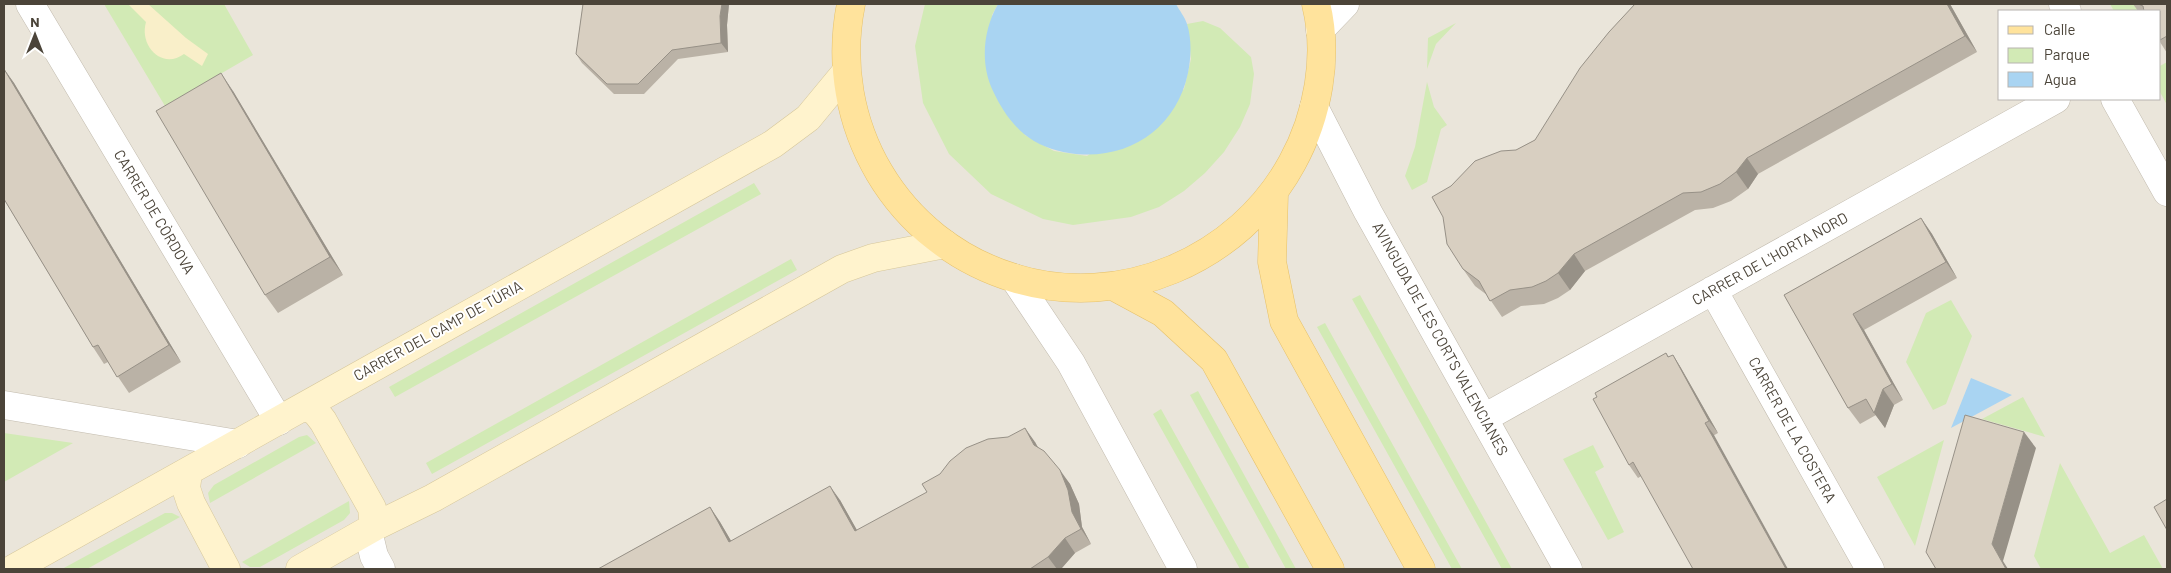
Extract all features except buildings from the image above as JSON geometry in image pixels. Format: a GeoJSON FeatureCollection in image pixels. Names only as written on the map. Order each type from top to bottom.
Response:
{"type":"FeatureCollection","features":[{"type":"Feature","properties":{"kind":"main road"},"geometry":{"type":"LineString","coordinates":[[851,4],[846,30],[846,72],[858,127],[875,167],[900,203],[930,233],[970,260],[1014,278],[1047,286],[1090,288],[1113,286],[1169,273],[1203,256],[1234,234],[1274,194],[1300,149],[1314,107],[1320,76],[1318,17]]}},
{"type":"Feature","properties":{"kind":"main road","name":"CARRER DEL CAMP DE TÚRIA"},"geometry":{"type":"LineString","coordinates":[[12,569],[773,144],[808,118],[846,72]]}},
{"type":"Feature","properties":{"kind":"main road"},"geometry":{"type":"LineString","coordinates":[[1274,194],[1272,262],[1284,321],[1421,569]]}},
{"type":"Feature","properties":{"kind":"main road"},"geometry":{"type":"LineString","coordinates":[[300,569],[371,529],[433,498],[842,269],[873,258],[945,244]]}},
{"type":"Feature","properties":{"kind":"main road"},"geometry":{"type":"LineString","coordinates":[[1113,286],[1163,313],[1214,360],[1330,569]]}},
{"type":"Feature","properties":{"kind":"main road"},"geometry":{"type":"LineString","coordinates":[[305,406],[316,412],[324,420],[372,508],[371,529]]}},
{"type":"Feature","properties":{"kind":"main road"},"geometry":{"type":"LineString","coordinates":[[188,472],[186,488],[191,503],[226,569]]}},
{"type":"Feature","properties":{"kind":"street","name":"CARRER DE CÒRDOVA"},"geometry":{"type":"LineString","coordinates":[[30,4],[279,420]]}},
{"type":"Feature","properties":{"kind":"street"},"geometry":{"type":"LineString","coordinates":[[1318,17],[1345,4]]}},
{"type":"Feature","properties":{"kind":"street","name":"CARRER DE L'HORTA NORD"},"geometry":{"type":"LineString","coordinates":[[1484,418],[2054,100]]}},
{"type":"Feature","properties":{"kind":"street"},"geometry":{"type":"LineString","coordinates":[[2116,100],[2167,192]]}},
{"type":"Feature","properties":{"kind":"street","name":"AVINGUDA DE LES CORTS VALENCIANES"},"geometry":{"type":"LineString","coordinates":[[1314,107],[1368,212],[1568,569]]}},
{"type":"Feature","properties":{"kind":"street"},"geometry":{"type":"LineString","coordinates":[[1014,278],[1071,363],[1183,569]]}},
{"type":"Feature","properties":{"kind":"street","name":"CARRER DE LA COSTERA"},"geometry":{"type":"LineString","coordinates":[[1713,290],[1870,569]]}},
{"type":"Feature","properties":{"kind":"street"},"geometry":{"type":"LineString","coordinates":[[4,405],[238,444]]}},
{"type":"Feature","properties":{"kind":"street"},"geometry":{"type":"LineString","coordinates":[[371,529],[374,556],[381,569]]}},
{"type":"Feature","properties":{"kind":"shaded area"},"geometry":{"type":"Polygon","coordinates":[[[4,4],[2167,4],[2167,569],[4,569],[4,4]]]}},
{"type":"Feature","properties":{"kind":"green space"},"geometry":{"type":"Polygon","coordinates":[[[104,4],[224,4],[253,55],[165,106],[104,4]]]}},
{"type":"Feature","properties":{"kind":"green space"},"geometry":{"type":"Polygon","coordinates":[[[925,4],[998,4],[992,15],[1025,135],[1054,151],[1087,156],[1184,89],[1191,59],[1187,24],[1203,21],[1220,28],[1251,57],[1254,74],[1250,104],[1240,127],[1224,152],[1205,173],[1184,191],[1159,207],[1131,217],[1073,225],[1043,219],[991,194],[949,154],[923,103],[915,46],[925,4]]]}},
{"type":"Feature","properties":{"kind":"green space"},"geometry":{"type":"Polygon","coordinates":[[[2110,4],[2147,4],[2144,10],[2113,10],[2110,4]]]}},
{"type":"Feature","properties":{"kind":"green space"},"geometry":{"type":"Polygon","coordinates":[[[1456,23],[1436,44],[1427,69],[1428,38],[1456,23]]]}},
{"type":"Feature","properties":{"kind":"green space"},"geometry":{"type":"Polygon","coordinates":[[[2167,62],[2167,105],[2161,94],[2161,65],[2167,62]]]}},
{"type":"Feature","properties":{"kind":"green space"},"geometry":{"type":"Polygon","coordinates":[[[1427,82],[1434,107],[1447,125],[1441,129],[1427,182],[1412,190],[1405,176],[1415,147],[1427,82]]]}},
{"type":"Feature","properties":{"kind":"green space"},"geometry":{"type":"Polygon","coordinates":[[[754,183],[761,194],[395,397],[389,387],[754,183]]]}},
{"type":"Feature","properties":{"kind":"green space"},"geometry":{"type":"Polygon","coordinates":[[[791,259],[797,270],[432,474],[426,463],[791,259]]]}},
{"type":"Feature","properties":{"kind":"green space"},"geometry":{"type":"Polygon","coordinates":[[[1360,295],[1512,569],[1502,569],[1352,299],[1360,295]]]}},
{"type":"Feature","properties":{"kind":"green space"},"geometry":{"type":"Polygon","coordinates":[[[1951,300],[1972,336],[1946,404],[1933,410],[1906,362],[1926,313],[1951,300]]]}},
{"type":"Feature","properties":{"kind":"green space"},"geometry":{"type":"Polygon","coordinates":[[[1325,323],[1462,569],[1452,569],[1317,327],[1325,323]]]}},
{"type":"Feature","properties":{"kind":"green space"},"geometry":{"type":"Polygon","coordinates":[[[1198,391],[1296,569],[1286,569],[1190,395],[1198,391]]]}},
{"type":"Feature","properties":{"kind":"green space"},"geometry":{"type":"Polygon","coordinates":[[[2023,397],[2045,437],[1982,419],[2023,397]]]}},
{"type":"Feature","properties":{"kind":"green space"},"geometry":{"type":"Polygon","coordinates":[[[1161,409],[1250,569],[1240,569],[1153,414],[1161,409]]]}},
{"type":"Feature","properties":{"kind":"green space"},"geometry":{"type":"Polygon","coordinates":[[[4,433],[73,443],[4,482],[4,433]]]}},
{"type":"Feature","properties":{"kind":"green space"},"geometry":{"type":"Polygon","coordinates":[[[307,435],[316,443],[210,503],[208,493],[214,485],[299,437],[307,435]]]}},
{"type":"Feature","properties":{"kind":"green space"},"geometry":{"type":"Polygon","coordinates":[[[1944,440],[1915,546],[1877,477],[1944,440]]]}},
{"type":"Feature","properties":{"kind":"green space"},"geometry":{"type":"Polygon","coordinates":[[[1593,445],[1604,467],[1595,472],[1624,532],[1608,540],[1563,459],[1593,445]]]}},
{"type":"Feature","properties":{"kind":"green space"},"geometry":{"type":"Polygon","coordinates":[[[2060,463],[2110,553],[2144,535],[2163,569],[2041,569],[2034,556],[2060,463]]]}},
{"type":"Feature","properties":{"kind":"green space"},"geometry":{"type":"Polygon","coordinates":[[[349,501],[350,513],[344,520],[260,567],[250,567],[242,562],[349,501]]]}},
{"type":"Feature","properties":{"kind":"green space"},"geometry":{"type":"Polygon","coordinates":[[[165,513],[172,513],[180,517],[87,569],[62,569],[165,513]]]}},
{"type":"Feature","properties":{"kind":"sand"},"geometry":{"type":"Polygon","coordinates":[[[128,4],[148,4],[186,38],[208,54],[202,66],[184,54],[168,59],[154,53],[146,39],[146,22],[128,4]]]}},
{"type":"Feature","properties":{"kind":"water"},"geometry":{"type":"Polygon","coordinates":[[[998,4],[1176,4],[1185,19],[1190,36],[1188,73],[1182,93],[1172,111],[1160,126],[1145,138],[1129,147],[1110,152],[1090,154],[1057,151],[1040,144],[1024,134],[1010,120],[999,103],[989,81],[985,58],[986,36],[998,4]]]}},
{"type":"Feature","properties":{"kind":"water"},"geometry":{"type":"Polygon","coordinates":[[[1971,378],[2012,395],[1951,428],[1971,378]]]}}]}
